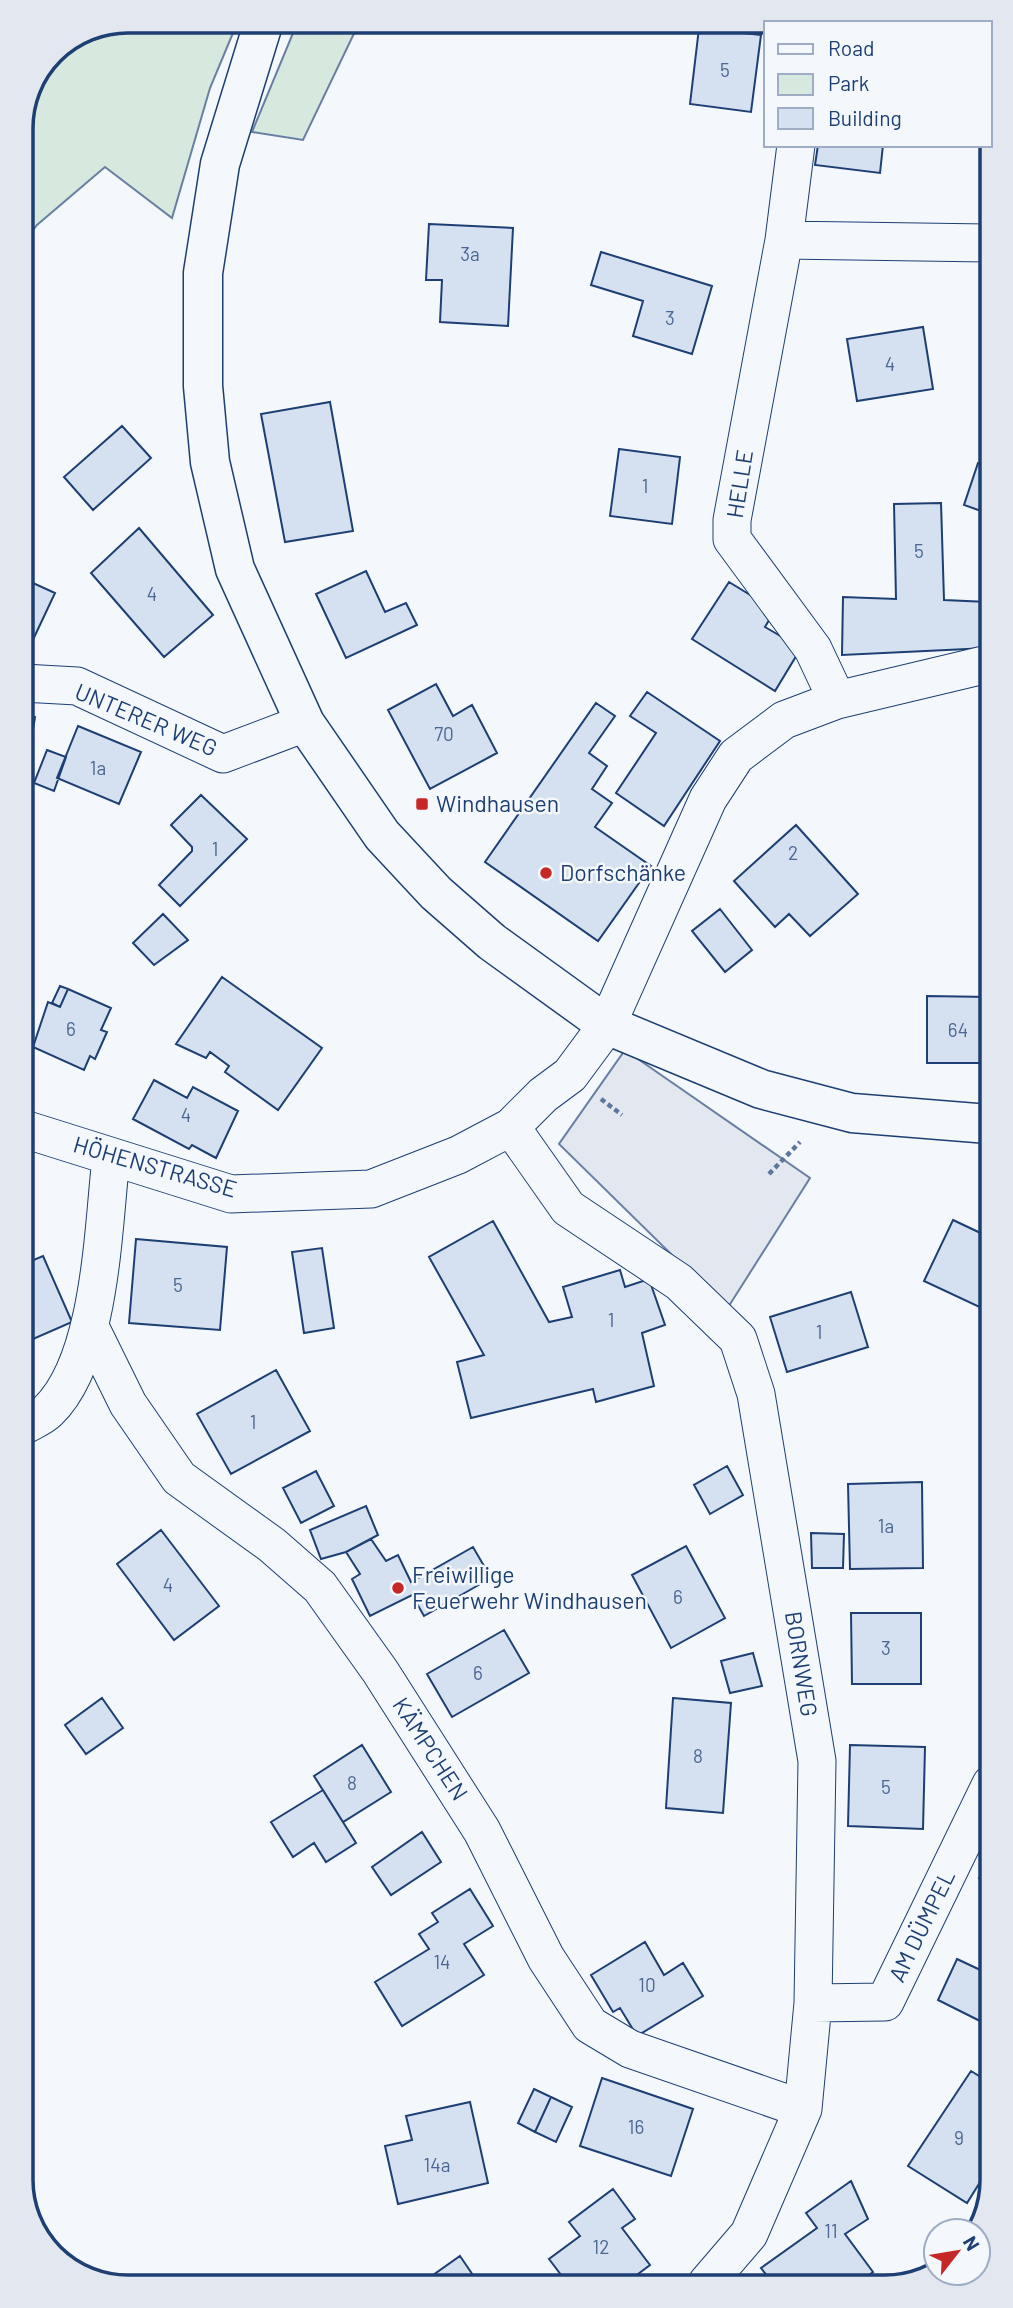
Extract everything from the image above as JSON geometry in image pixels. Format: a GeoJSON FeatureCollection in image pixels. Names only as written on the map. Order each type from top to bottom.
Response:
{"type":"FeatureCollection","features":[{"type":"Feature","properties":{"kind":"main road"},"geometry":{"type":"LineString","coordinates":[[260,33],[220,164],[203,273],[203,386],[210,461],[235,569],[305,723],[382,835],[436,893],[492,942],[607,1025],[761,1089],[852,1113],[980,1123]]}},
{"type":"Feature","properties":{"kind":"street","name":"HELLE"},"geometry":{"type":"LineString","coordinates":[[796,147],[784,240],[732,520],[732,540],[813,649],[837,700]]}},
{"type":"Feature","properties":{"kind":"street"},"geometry":{"type":"LineString","coordinates":[[784,240],[980,243]]}},
{"type":"Feature","properties":{"kind":"street","name":"HÖHENSTRASSE"},"geometry":{"type":"LineString","coordinates":[[33,1132],[231,1194],[371,1189],[458,1155],[511,1127],[543,1095],[570,1075],[607,1025],[708,799],[736,756],[784,720],[837,700],[980,666]]}},
{"type":"Feature","properties":{"kind":"street","name":"UNTERER WEG"},"geometry":{"type":"LineString","coordinates":[[33,684],[77,686],[223,754],[305,723]]}},
{"type":"Feature","properties":{"kind":"street","name":"BORNWEG"},"geometry":{"type":"LineString","coordinates":[[511,1127],[568,1208],[679,1282],[737,1339],[757,1394],[817,1761],[813,2003],[803,2109],[749,2234],[714,2275]]}},
{"type":"Feature","properties":{"kind":"street"},"geometry":{"type":"LineString","coordinates":[[33,1420],[48,1411],[69,1379],[91,1329],[111,1158]]}},
{"type":"Feature","properties":{"kind":"street","name":"KÄMPCHEN"},"geometry":{"type":"LineString","coordinates":[[91,1329],[128,1404],[179,1478],[272,1545],[320,1587],[380,1671],[482,1831],[546,1958],[590,2025],[630,2049],[803,2109]]}},
{"type":"Feature","properties":{"kind":"street","name":"AM DÜMPEL"},"geometry":{"type":"LineString","coordinates":[[813,2003],[885,2002],[980,1807]]}},
{"type":"Feature","properties":{"kind":"green space"},"geometry":{"type":"Polygon","coordinates":[[[233,33],[210,88],[172,218],[105,167],[33,230],[33,122],[36,103],[53,70],[65,57],[97,38],[116,34],[233,33]]]}},
{"type":"Feature","properties":{"kind":"green space"},"geometry":{"type":"Polygon","coordinates":[[[293,33],[354,33],[303,140],[252,132],[293,33]]]}},
{"type":"Feature","properties":{"kind":"shaded area"},"geometry":{"type":"Polygon","coordinates":[[[625,1050],[810,1178],[727,1309],[559,1144],[625,1050]]]}},
{"type":"Feature","properties":{"kind":"building"},"geometry":{"type":"Polygon","coordinates":[[[698,33],[761,35],[751,112],[690,104],[698,33]]]}},
{"type":"Feature","properties":{"kind":"building"},"geometry":{"type":"Polygon","coordinates":[[[818,147],[883,147],[880,173],[815,165],[818,147]]]}},
{"type":"Feature","properties":{"kind":"building"},"geometry":{"type":"Polygon","coordinates":[[[429,224],[513,228],[508,326],[440,322],[442,280],[426,280],[429,224]]]}},
{"type":"Feature","properties":{"kind":"building"},"geometry":{"type":"Polygon","coordinates":[[[601,252],[712,286],[692,354],[633,336],[643,301],[591,285],[601,252]]]}},
{"type":"Feature","properties":{"kind":"building"},"geometry":{"type":"Polygon","coordinates":[[[923,327],[933,389],[857,401],[847,339],[923,327]]]}},
{"type":"Feature","properties":{"kind":"building"},"geometry":{"type":"Polygon","coordinates":[[[330,402],[353,531],[285,542],[261,414],[330,402]]]}},
{"type":"Feature","properties":{"kind":"building"},"geometry":{"type":"Polygon","coordinates":[[[122,426],[151,458],[93,510],[64,477],[122,426]]]}},
{"type":"Feature","properties":{"kind":"building"},"geometry":{"type":"Polygon","coordinates":[[[619,449],[680,457],[672,524],[610,516],[619,449]]]}},
{"type":"Feature","properties":{"kind":"building"},"geometry":{"type":"Polygon","coordinates":[[[978,463],[980,464],[980,511],[964,505],[978,463]]]}},
{"type":"Feature","properties":{"kind":"building"},"geometry":{"type":"Polygon","coordinates":[[[941,503],[944,600],[980,602],[980,648],[842,655],[843,597],[896,599],[894,504],[941,503]]]}},
{"type":"Feature","properties":{"kind":"building"},"geometry":{"type":"Polygon","coordinates":[[[139,528],[213,615],[164,657],[91,573],[139,528]]]}},
{"type":"Feature","properties":{"kind":"building"},"geometry":{"type":"Polygon","coordinates":[[[366,571],[385,612],[406,603],[417,625],[346,658],[316,594],[366,571]]]}},
{"type":"Feature","properties":{"kind":"building"},"geometry":{"type":"Polygon","coordinates":[[[729,582],[775,610],[765,627],[801,648],[775,691],[692,639],[729,582]]]}},
{"type":"Feature","properties":{"kind":"building"},"geometry":{"type":"Polygon","coordinates":[[[33,583],[55,593],[33,640],[33,583]]]}},
{"type":"Feature","properties":{"kind":"building"},"geometry":{"type":"Polygon","coordinates":[[[436,684],[453,716],[472,705],[497,753],[430,789],[388,710],[436,684]]]}},
{"type":"Feature","properties":{"kind":"building"},"geometry":{"type":"Polygon","coordinates":[[[647,692],[720,741],[664,826],[616,793],[656,733],[630,716],[647,692]]]}},
{"type":"Feature","properties":{"kind":"building"},"geometry":{"type":"Polygon","coordinates":[[[596,703],[615,716],[589,753],[607,766],[592,789],[612,803],[595,827],[651,866],[598,941],[485,862],[596,703]]]}},
{"type":"Feature","properties":{"kind":"building"},"geometry":{"type":"Polygon","coordinates":[[[78,726],[141,752],[119,804],[57,778],[78,726]]]}},
{"type":"Feature","properties":{"kind":"building"},"geometry":{"type":"Polygon","coordinates":[[[47,750],[66,757],[54,791],[34,783],[47,750]]]}},
{"type":"Feature","properties":{"kind":"building"},"geometry":{"type":"Polygon","coordinates":[[[201,795],[247,839],[180,906],[159,885],[192,851],[192,847],[171,825],[201,795]]]}},
{"type":"Feature","properties":{"kind":"building"},"geometry":{"type":"Polygon","coordinates":[[[796,825],[858,894],[810,936],[789,914],[775,927],[734,881],[796,825]]]}},
{"type":"Feature","properties":{"kind":"building"},"geometry":{"type":"Polygon","coordinates":[[[720,909],[752,950],[725,972],[692,931],[720,909]]]}},
{"type":"Feature","properties":{"kind":"building"},"geometry":{"type":"Polygon","coordinates":[[[163,914],[188,940],[154,965],[133,943],[163,914]]]}},
{"type":"Feature","properties":{"kind":"building"},"geometry":{"type":"Polygon","coordinates":[[[222,977],[322,1048],[278,1110],[225,1072],[229,1066],[210,1052],[206,1058],[176,1044],[222,977]]]}},
{"type":"Feature","properties":{"kind":"building"},"geometry":{"type":"Polygon","coordinates":[[[60,986],[68,989],[60,1007],[52,1003],[60,986]]]}},
{"type":"Feature","properties":{"kind":"building"},"geometry":{"type":"Polygon","coordinates":[[[68,989],[111,1008],[101,1030],[107,1032],[95,1059],[90,1056],[84,1070],[33,1047],[48,1002],[60,1007],[68,989]]]}},
{"type":"Feature","properties":{"kind":"building"},"geometry":{"type":"Polygon","coordinates":[[[927,996],[980,997],[980,1063],[927,1063],[927,996]]]}},
{"type":"Feature","properties":{"kind":"building"},"geometry":{"type":"Polygon","coordinates":[[[154,1080],[187,1098],[193,1087],[238,1111],[216,1158],[192,1145],[189,1149],[133,1119],[154,1080]]]}},
{"type":"Feature","properties":{"kind":"building"},"geometry":{"type":"Polygon","coordinates":[[[953,1220],[980,1233],[980,1307],[924,1281],[953,1220]]]}},
{"type":"Feature","properties":{"kind":"building"},"geometry":{"type":"Polygon","coordinates":[[[493,1221],[549,1322],[572,1317],[563,1287],[620,1270],[625,1287],[649,1279],[665,1325],[642,1333],[654,1386],[596,1402],[593,1389],[471,1418],[457,1362],[484,1355],[429,1257],[493,1221]]]}},
{"type":"Feature","properties":{"kind":"building"},"geometry":{"type":"Polygon","coordinates":[[[136,1239],[227,1247],[220,1330],[129,1323],[136,1239]]]}},
{"type":"Feature","properties":{"kind":"building"},"geometry":{"type":"Polygon","coordinates":[[[322,1248],[334,1328],[304,1333],[292,1252],[322,1248]]]}},
{"type":"Feature","properties":{"kind":"building"},"geometry":{"type":"Polygon","coordinates":[[[43,1256],[72,1322],[33,1339],[33,1260],[43,1256]]]}},
{"type":"Feature","properties":{"kind":"building"},"geometry":{"type":"Polygon","coordinates":[[[851,1292],[868,1347],[787,1372],[770,1317],[851,1292]]]}},
{"type":"Feature","properties":{"kind":"building"},"geometry":{"type":"Polygon","coordinates":[[[276,1370],[310,1431],[231,1474],[197,1414],[276,1370]]]}},
{"type":"Feature","properties":{"kind":"building"},"geometry":{"type":"Polygon","coordinates":[[[727,1466],[743,1495],[710,1514],[694,1485],[727,1466]]]}},
{"type":"Feature","properties":{"kind":"building"},"geometry":{"type":"Polygon","coordinates":[[[316,1471],[334,1506],[301,1523],[283,1488],[316,1471]]]}},
{"type":"Feature","properties":{"kind":"building"},"geometry":{"type":"Polygon","coordinates":[[[922,1482],[923,1568],[850,1569],[848,1484],[922,1482]]]}},
{"type":"Feature","properties":{"kind":"building"},"geometry":{"type":"Polygon","coordinates":[[[366,1506],[378,1535],[346,1552],[321,1559],[310,1530],[366,1506]]]}},
{"type":"Feature","properties":{"kind":"building"},"geometry":{"type":"Polygon","coordinates":[[[161,1530],[219,1606],[174,1640],[117,1564],[161,1530]]]}},
{"type":"Feature","properties":{"kind":"building"},"geometry":{"type":"Polygon","coordinates":[[[811,1533],[844,1534],[843,1568],[812,1568],[811,1533]]]}},
{"type":"Feature","properties":{"kind":"building"},"geometry":{"type":"Polygon","coordinates":[[[371,1539],[386,1561],[398,1555],[411,1582],[473,1547],[491,1578],[424,1616],[412,1595],[370,1616],[352,1579],[360,1574],[346,1552],[371,1539]]]}},
{"type":"Feature","properties":{"kind":"building"},"geometry":{"type":"Polygon","coordinates":[[[686,1546],[725,1618],[671,1648],[632,1575],[686,1546]]]}},
{"type":"Feature","properties":{"kind":"building"},"geometry":{"type":"Polygon","coordinates":[[[851,1613],[921,1613],[921,1684],[852,1684],[851,1613]]]}},
{"type":"Feature","properties":{"kind":"building"},"geometry":{"type":"Polygon","coordinates":[[[504,1630],[529,1673],[452,1717],[427,1674],[504,1630]]]}},
{"type":"Feature","properties":{"kind":"building"},"geometry":{"type":"Polygon","coordinates":[[[753,1653],[762,1686],[730,1693],[721,1661],[753,1653]]]}},
{"type":"Feature","properties":{"kind":"building"},"geometry":{"type":"Polygon","coordinates":[[[102,1698],[123,1728],[86,1754],[65,1725],[102,1698]]]}},
{"type":"Feature","properties":{"kind":"building"},"geometry":{"type":"Polygon","coordinates":[[[673,1698],[731,1703],[723,1813],[666,1808],[673,1698]]]}},
{"type":"Feature","properties":{"kind":"building"},"geometry":{"type":"Polygon","coordinates":[[[362,1745],[391,1792],[343,1822],[314,1776],[362,1745]]]}},
{"type":"Feature","properties":{"kind":"building"},"geometry":{"type":"Polygon","coordinates":[[[850,1745],[925,1747],[923,1829],[848,1826],[850,1745]]]}},
{"type":"Feature","properties":{"kind":"building"},"geometry":{"type":"Polygon","coordinates":[[[323,1790],[356,1843],[326,1862],[314,1843],[293,1857],[271,1822],[323,1790]]]}},
{"type":"Feature","properties":{"kind":"building"},"geometry":{"type":"Polygon","coordinates":[[[422,1832],[441,1862],[391,1895],[372,1867],[422,1832]]]}},
{"type":"Feature","properties":{"kind":"building"},"geometry":{"type":"Polygon","coordinates":[[[470,1889],[493,1926],[464,1944],[484,1975],[402,2026],[375,1982],[429,1949],[419,1934],[438,1922],[432,1913],[470,1889]]]}},
{"type":"Feature","properties":{"kind":"building"},"geometry":{"type":"Polygon","coordinates":[[[645,1942],[664,1975],[683,1963],[703,1996],[637,2036],[620,2008],[613,2012],[591,1975],[645,1942]]]}},
{"type":"Feature","properties":{"kind":"building"},"geometry":{"type":"Polygon","coordinates":[[[957,1959],[980,1970],[980,2021],[938,2000],[957,1959]]]}},
{"type":"Feature","properties":{"kind":"building"},"geometry":{"type":"Polygon","coordinates":[[[971,2071],[980,2077],[980,2180],[967,2203],[908,2166],[971,2071]]]}},
{"type":"Feature","properties":{"kind":"building"},"geometry":{"type":"Polygon","coordinates":[[[602,2078],[693,2109],[671,2176],[580,2146],[602,2078]]]}},
{"type":"Feature","properties":{"kind":"building"},"geometry":{"type":"Polygon","coordinates":[[[534,2089],[551,2097],[535,2132],[518,2123],[534,2089]]]}},
{"type":"Feature","properties":{"kind":"building"},"geometry":{"type":"Polygon","coordinates":[[[551,2097],[572,2107],[556,2142],[535,2132],[551,2097]]]}},
{"type":"Feature","properties":{"kind":"building"},"geometry":{"type":"Polygon","coordinates":[[[470,2102],[488,2183],[398,2204],[385,2146],[412,2140],[406,2116],[470,2102]]]}},
{"type":"Feature","properties":{"kind":"building"},"geometry":{"type":"Polygon","coordinates":[[[851,2181],[868,2219],[845,2234],[873,2272],[869,2275],[766,2275],[761,2268],[817,2228],[806,2213],[851,2181]]]}},
{"type":"Feature","properties":{"kind":"building"},"geometry":{"type":"Polygon","coordinates":[[[613,2189],[635,2219],[622,2228],[650,2265],[637,2275],[561,2275],[549,2259],[580,2236],[569,2222],[613,2189]]]}},
{"type":"Feature","properties":{"kind":"building"},"geometry":{"type":"Polygon","coordinates":[[[460,2256],[473,2275],[433,2275],[460,2256]]]}},
{"type":"Feature","properties":{"kind":"place","name":"Windhausen"},"geometry":{"type":"Point","coordinates":[422,804]}},
{"type":"Feature","properties":{"kind":"place","name":"Dorfschänke"},"geometry":{"type":"Point","coordinates":[546,873]}},
{"type":"Feature","properties":{"kind":"place","name":"Freiwillige Feuerwehr Windhausen"},"geometry":{"type":"Point","coordinates":[398,1588]}}]}
